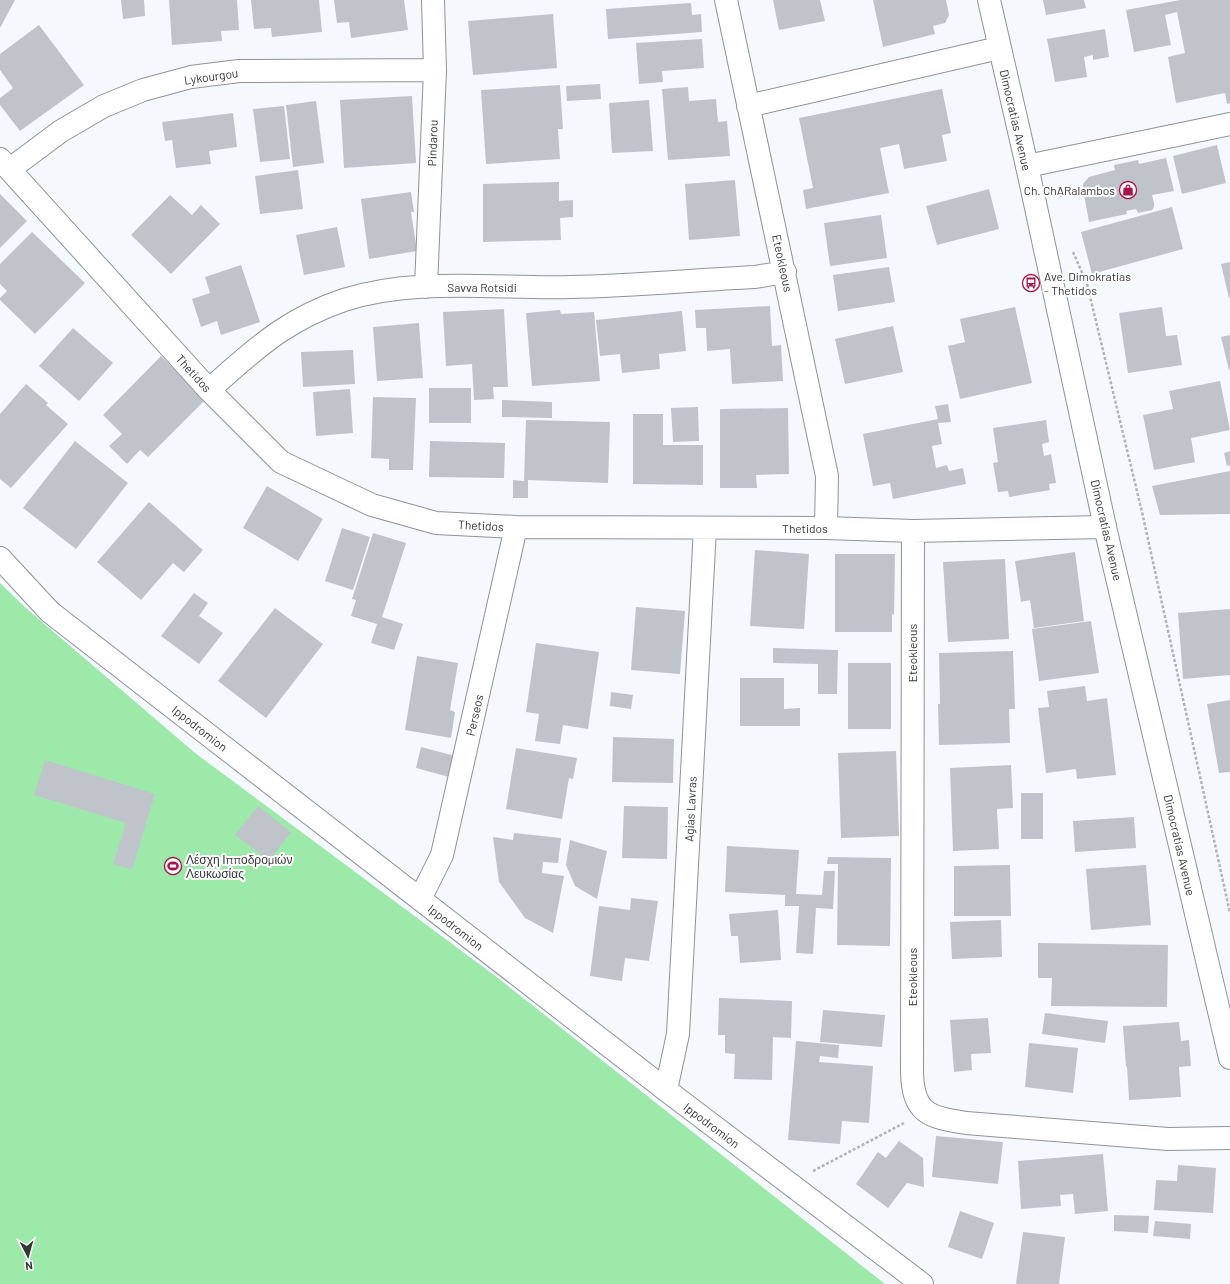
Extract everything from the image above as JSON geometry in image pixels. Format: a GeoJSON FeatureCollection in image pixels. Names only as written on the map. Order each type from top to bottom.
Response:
{"type":"FeatureCollection","features":[{"type":"Feature","properties":{"kind":"street","name":"Pindarou"},"geometry":{"type":"LineString","coordinates":[[426,286],[435,70],[433,0]]}},
{"type":"Feature","properties":{"kind":"street","name":"Eteokleous"},"geometry":{"type":"LineString","coordinates":[[726,0],[827,476],[826,528]]}},
{"type":"Feature","properties":{"kind":"street","name":"Dimocratias Avenue"},"geometry":{"type":"LineString","coordinates":[[989,0],[1027,166],[1105,527],[1230,1058]]}},
{"type":"Feature","properties":{"kind":"street"},"geometry":{"type":"LineString","coordinates":[[748,106],[999,48]]}},
{"type":"Feature","properties":{"kind":"street","name":"Lykourgou"},"geometry":{"type":"LineString","coordinates":[[5,164],[104,106],[143,90],[190,77],[239,71],[435,70]]}},
{"type":"Feature","properties":{"kind":"street"},"geometry":{"type":"LineString","coordinates":[[1027,166],[1230,124]]}},
{"type":"Feature","properties":{"kind":"street","name":"Thetidos"},"geometry":{"type":"LineString","coordinates":[[5,164],[209,390],[281,462],[372,505],[436,523],[516,527],[826,528],[913,531],[1105,527]]}},
{"type":"Feature","properties":{"kind":"street","name":"Savva Rotsidi"},"geometry":{"type":"LineString","coordinates":[[209,390],[279,331],[311,315],[351,299],[383,291],[426,286],[570,287],[755,277],[784,272]]}},
{"type":"Feature","properties":{"kind":"street","name":"Perseos"},"geometry":{"type":"LineString","coordinates":[[420,899],[442,855],[516,527]]}},
{"type":"Feature","properties":{"kind":"street","name":"Agias Lavras"},"geometry":{"type":"LineString","coordinates":[[666,1090],[678,1034],[705,528]]}},
{"type":"Feature","properties":{"kind":"street","name":"Eteokleous"},"geometry":{"type":"LineString","coordinates":[[913,531],[912,1087],[916,1099],[926,1112]]}},
{"type":"Feature","properties":{"kind":"street","name":"Ippodromion"},"geometry":{"type":"LineString","coordinates":[[0,558],[50,612],[666,1090],[922,1284]]}},
{"type":"Feature","properties":{"kind":"street"},"geometry":{"type":"LineString","coordinates":[[926,1112],[939,1118],[974,1123],[1168,1139],[1230,1138]]}},
{"type":"Feature","properties":{"kind":"path"},"geometry":{"type":"LineString","coordinates":[[1061,204],[1060,196],[1068,181],[1064,158]]}},
{"type":"Feature","properties":{"kind":"path"},"geometry":{"type":"LineString","coordinates":[[1071,249],[1087,284],[1140,505],[1230,913]]}},
{"type":"Feature","properties":{"kind":"path"},"geometry":{"type":"LineString","coordinates":[[789,1183],[926,1112]]}},
{"type":"Feature","properties":{"kind":"green space","name":"Λέσχη Ιπποδρομιών Λευκωσίας"},"geometry":{"type":"Polygon","coordinates":[[[0,583],[27,609],[195,753],[498,978],[885,1284],[0,1284],[0,583]]]}},
{"type":"Feature","properties":{"kind":"building"},"geometry":{"type":"Polygon","coordinates":[[[0,0],[15,0],[0,28],[0,0]]]}},
{"type":"Feature","properties":{"kind":"building"},"geometry":{"type":"Polygon","coordinates":[[[121,0],[144,0],[145,16],[123,19],[121,0]]]}},
{"type":"Feature","properties":{"kind":"building"},"geometry":{"type":"Polygon","coordinates":[[[169,0],[237,0],[239,30],[221,31],[222,41],[172,45],[169,0]]]}},
{"type":"Feature","properties":{"kind":"building"},"geometry":{"type":"Polygon","coordinates":[[[251,0],[319,0],[322,32],[272,37],[271,28],[254,29],[251,0]]]}},
{"type":"Feature","properties":{"kind":"building"},"geometry":{"type":"Polygon","coordinates":[[[334,0],[404,0],[408,30],[351,38],[349,22],[337,23],[334,0]]]}},
{"type":"Feature","properties":{"kind":"building"},"geometry":{"type":"Polygon","coordinates":[[[773,0],[820,0],[825,21],[779,30],[773,0]]]}},
{"type":"Feature","properties":{"kind":"building"},"geometry":{"type":"Polygon","coordinates":[[[873,0],[946,0],[949,15],[945,23],[933,26],[935,34],[883,47],[873,0]]]}},
{"type":"Feature","properties":{"kind":"building"},"geometry":{"type":"Polygon","coordinates":[[[1043,0],[1084,0],[1086,8],[1046,15],[1043,0]]]}},
{"type":"Feature","properties":{"kind":"building"},"geometry":{"type":"Polygon","coordinates":[[[1180,0],[1230,0],[1230,103],[1227,104],[1225,93],[1176,103],[1168,57],[1185,53],[1177,12],[1165,15],[1171,45],[1134,52],[1126,10],[1180,0]]]}},
{"type":"Feature","properties":{"kind":"building"},"geometry":{"type":"Polygon","coordinates":[[[691,3],[692,15],[701,14],[702,32],[608,39],[606,9],[691,3]]]}},
{"type":"Feature","properties":{"kind":"building"},"geometry":{"type":"Polygon","coordinates":[[[553,14],[557,68],[473,75],[468,21],[553,14]]]}},
{"type":"Feature","properties":{"kind":"building"},"geometry":{"type":"Polygon","coordinates":[[[39,25],[84,85],[20,131],[0,105],[0,98],[13,88],[0,70],[0,54],[39,25]]]}},
{"type":"Feature","properties":{"kind":"building"},"geometry":{"type":"Polygon","coordinates":[[[1105,29],[1109,57],[1093,60],[1093,55],[1084,57],[1087,77],[1055,82],[1047,39],[1105,29]]]}},
{"type":"Feature","properties":{"kind":"building"},"geometry":{"type":"Polygon","coordinates":[[[702,39],[704,68],[662,71],[663,82],[639,84],[636,43],[702,39]]]}},
{"type":"Feature","properties":{"kind":"building"},"geometry":{"type":"Polygon","coordinates":[[[600,84],[601,99],[567,101],[566,86],[600,84]]]}},
{"type":"Feature","properties":{"kind":"building"},"geometry":{"type":"Polygon","coordinates":[[[560,85],[563,129],[558,129],[560,159],[486,164],[481,90],[560,85]]]}},
{"type":"Feature","properties":{"kind":"building"},"geometry":{"type":"Polygon","coordinates":[[[688,87],[689,101],[716,99],[718,122],[727,121],[730,156],[668,160],[662,89],[688,87]]]}},
{"type":"Feature","properties":{"kind":"building"},"geometry":{"type":"Polygon","coordinates":[[[942,89],[951,133],[942,135],[947,161],[904,169],[899,144],[880,148],[889,193],[806,209],[803,190],[813,188],[799,118],[942,89]]]}},
{"type":"Feature","properties":{"kind":"building"},"geometry":{"type":"Polygon","coordinates":[[[412,96],[416,163],[344,168],[340,100],[412,96]]]}},
{"type":"Feature","properties":{"kind":"building"},"geometry":{"type":"Polygon","coordinates":[[[649,100],[653,151],[612,153],[609,103],[649,100]]]}},
{"type":"Feature","properties":{"kind":"building"},"geometry":{"type":"Polygon","coordinates":[[[316,101],[324,163],[293,167],[286,105],[316,101]]]}},
{"type":"Feature","properties":{"kind":"building"},"geometry":{"type":"Polygon","coordinates":[[[284,106],[290,159],[260,162],[253,109],[284,106]]]}},
{"type":"Feature","properties":{"kind":"building"},"geometry":{"type":"Polygon","coordinates":[[[233,113],[237,147],[209,151],[211,164],[176,168],[172,140],[165,141],[162,122],[233,113]]]}},
{"type":"Feature","properties":{"kind":"building"},"geometry":{"type":"Polygon","coordinates":[[[1217,145],[1226,183],[1182,194],[1173,156],[1217,145]]]}},
{"type":"Feature","properties":{"kind":"building","name":"Ch. ChARalambos"},"geometry":{"type":"Polygon","coordinates":[[[1166,158],[1174,191],[1152,195],[1154,207],[1152,210],[1138,213],[1136,209],[1126,211],[1127,214],[1089,222],[1083,184],[1089,177],[1115,170],[1114,165],[1138,160],[1139,164],[1166,158]]]}},
{"type":"Feature","properties":{"kind":"building"},"geometry":{"type":"Polygon","coordinates":[[[298,170],[303,209],[260,214],[255,176],[298,170]]]}},
{"type":"Feature","properties":{"kind":"building"},"geometry":{"type":"Polygon","coordinates":[[[735,180],[740,236],[689,240],[685,184],[735,180]]]}},
{"type":"Feature","properties":{"kind":"building"},"geometry":{"type":"Polygon","coordinates":[[[559,182],[559,201],[573,200],[573,217],[560,218],[561,240],[483,242],[483,184],[559,182]]]}},
{"type":"Feature","properties":{"kind":"building"},"geometry":{"type":"Polygon","coordinates":[[[989,189],[999,229],[937,245],[926,206],[989,189]]]}},
{"type":"Feature","properties":{"kind":"building"},"geometry":{"type":"Polygon","coordinates":[[[411,192],[414,212],[411,212],[417,251],[369,259],[361,199],[411,192]]]}},
{"type":"Feature","properties":{"kind":"building"},"geometry":{"type":"Polygon","coordinates":[[[0,194],[27,221],[0,248],[0,194]]]}},
{"type":"Feature","properties":{"kind":"building"},"geometry":{"type":"Polygon","coordinates":[[[170,195],[192,215],[201,205],[220,224],[171,274],[131,235],[170,195]]]}},
{"type":"Feature","properties":{"kind":"building"},"geometry":{"type":"Polygon","coordinates":[[[1172,207],[1183,249],[1092,274],[1081,232],[1172,207]]]}},
{"type":"Feature","properties":{"kind":"building"},"geometry":{"type":"Polygon","coordinates":[[[881,215],[887,258],[830,266],[824,223],[881,215]]]}},
{"type":"Feature","properties":{"kind":"building"},"geometry":{"type":"Polygon","coordinates":[[[337,227],[345,267],[304,275],[296,235],[337,227]]]}},
{"type":"Feature","properties":{"kind":"building"},"geometry":{"type":"Polygon","coordinates":[[[32,232],[85,283],[35,334],[0,300],[0,298],[7,291],[0,284],[0,264],[32,232]]]}},
{"type":"Feature","properties":{"kind":"building"},"geometry":{"type":"Polygon","coordinates":[[[1230,262],[1230,298],[1229,298],[1221,264],[1230,262]]]}},
{"type":"Feature","properties":{"kind":"building"},"geometry":{"type":"Polygon","coordinates":[[[241,265],[260,322],[221,335],[217,321],[201,327],[192,299],[210,293],[205,277],[241,265]]]}},
{"type":"Feature","properties":{"kind":"building"},"geometry":{"type":"Polygon","coordinates":[[[889,267],[895,302],[838,311],[833,275],[889,267]]]}},
{"type":"Feature","properties":{"kind":"building"},"geometry":{"type":"Polygon","coordinates":[[[770,306],[772,346],[781,345],[783,381],[732,384],[730,349],[707,351],[706,328],[696,328],[695,310],[770,306]]]}},
{"type":"Feature","properties":{"kind":"building"},"geometry":{"type":"Polygon","coordinates":[[[1015,307],[1032,383],[960,399],[948,346],[965,342],[960,319],[1015,307]]]}},
{"type":"Feature","properties":{"kind":"building"},"geometry":{"type":"Polygon","coordinates":[[[1162,307],[1166,336],[1177,335],[1182,365],[1128,373],[1119,313],[1162,307]]]}},
{"type":"Feature","properties":{"kind":"building"},"geometry":{"type":"Polygon","coordinates":[[[504,309],[508,387],[493,387],[494,399],[474,400],[472,364],[446,366],[443,312],[504,309]]]}},
{"type":"Feature","properties":{"kind":"building"},"geometry":{"type":"Polygon","coordinates":[[[560,310],[561,314],[594,312],[600,381],[532,386],[526,313],[560,310]]]}},
{"type":"Feature","properties":{"kind":"building"},"geometry":{"type":"Polygon","coordinates":[[[682,311],[686,351],[659,354],[660,369],[622,373],[620,354],[600,356],[596,320],[682,311]]]}},
{"type":"Feature","properties":{"kind":"building"},"geometry":{"type":"Polygon","coordinates":[[[419,323],[423,378],[377,381],[373,327],[419,323]]]}},
{"type":"Feature","properties":{"kind":"building"},"geometry":{"type":"Polygon","coordinates":[[[893,326],[903,372],[845,384],[835,339],[893,326]]]}},
{"type":"Feature","properties":{"kind":"building"},"geometry":{"type":"Polygon","coordinates":[[[73,328],[113,363],[79,401],[39,366],[73,328]]]}},
{"type":"Feature","properties":{"kind":"building"},"geometry":{"type":"Polygon","coordinates":[[[1230,335],[1230,370],[1229,370],[1221,337],[1230,335]]]}},
{"type":"Feature","properties":{"kind":"building"},"geometry":{"type":"Polygon","coordinates":[[[353,350],[355,384],[303,387],[301,352],[353,350]]]}},
{"type":"Feature","properties":{"kind":"building"},"geometry":{"type":"Polygon","coordinates":[[[161,356],[182,377],[186,373],[209,396],[148,457],[140,450],[127,464],[109,446],[122,434],[103,415],[161,356]]]}},
{"type":"Feature","properties":{"kind":"building"},"geometry":{"type":"Polygon","coordinates":[[[1220,381],[1230,430],[1191,438],[1195,462],[1154,470],[1143,415],[1173,409],[1169,391],[1220,381]]]}},
{"type":"Feature","properties":{"kind":"building"},"geometry":{"type":"Polygon","coordinates":[[[26,384],[48,403],[46,405],[68,424],[11,488],[0,479],[0,414],[26,384]]]}},
{"type":"Feature","properties":{"kind":"building"},"geometry":{"type":"Polygon","coordinates":[[[429,388],[471,388],[471,423],[429,423],[429,388]]]}},
{"type":"Feature","properties":{"kind":"building"},"geometry":{"type":"Polygon","coordinates":[[[350,389],[353,433],[316,436],[313,392],[350,389]]]}},
{"type":"Feature","properties":{"kind":"building"},"geometry":{"type":"Polygon","coordinates":[[[373,397],[416,398],[413,470],[389,470],[389,459],[371,458],[373,397]]]}},
{"type":"Feature","properties":{"kind":"building"},"geometry":{"type":"Polygon","coordinates":[[[502,400],[552,402],[552,418],[502,417],[502,400]]]}},
{"type":"Feature","properties":{"kind":"building"},"geometry":{"type":"Polygon","coordinates":[[[948,404],[951,422],[938,423],[942,444],[932,446],[936,468],[947,465],[949,471],[963,468],[966,484],[893,499],[890,483],[873,486],[863,434],[938,419],[935,406],[948,404]]]}},
{"type":"Feature","properties":{"kind":"building"},"geometry":{"type":"Polygon","coordinates":[[[698,407],[699,441],[673,442],[671,408],[698,407]]]}},
{"type":"Feature","properties":{"kind":"building"},"geometry":{"type":"Polygon","coordinates":[[[788,408],[789,474],[756,475],[757,488],[720,488],[720,409],[788,408]]]}},
{"type":"Feature","properties":{"kind":"building"},"geometry":{"type":"Polygon","coordinates":[[[633,414],[663,414],[663,445],[703,445],[703,485],[633,484],[633,414]]]}},
{"type":"Feature","properties":{"kind":"building"},"geometry":{"type":"Polygon","coordinates":[[[526,420],[610,422],[608,483],[528,480],[528,498],[513,498],[513,480],[524,481],[526,420]]]}},
{"type":"Feature","properties":{"kind":"building"},"geometry":{"type":"Polygon","coordinates":[[[1046,420],[1049,442],[1042,444],[1044,456],[1051,454],[1056,483],[1049,484],[1050,490],[1009,497],[1008,491],[998,492],[993,463],[998,462],[993,428],[1046,420]]]}},
{"type":"Feature","properties":{"kind":"building"},"geometry":{"type":"Polygon","coordinates":[[[75,441],[128,483],[76,549],[23,508],[75,441]]]}},
{"type":"Feature","properties":{"kind":"building"},"geometry":{"type":"Polygon","coordinates":[[[430,441],[505,443],[504,478],[429,477],[430,441]]]}},
{"type":"Feature","properties":{"kind":"building"},"geometry":{"type":"Polygon","coordinates":[[[1230,451],[1230,465],[1227,466],[1224,453],[1230,451]]]}},
{"type":"Feature","properties":{"kind":"building"},"geometry":{"type":"Polygon","coordinates":[[[1230,471],[1230,514],[1160,515],[1152,486],[1230,471]]]}},
{"type":"Feature","properties":{"kind":"building"},"geometry":{"type":"Polygon","coordinates":[[[267,486],[323,519],[298,561],[243,528],[267,486]]]}},
{"type":"Feature","properties":{"kind":"building"},"geometry":{"type":"Polygon","coordinates":[[[149,502],[203,550],[184,572],[173,563],[141,600],[97,562],[149,502]]]}},
{"type":"Feature","properties":{"kind":"building"},"geometry":{"type":"Polygon","coordinates":[[[342,528],[370,537],[353,590],[325,581],[342,528]]]}},
{"type":"Feature","properties":{"kind":"building"},"geometry":{"type":"Polygon","coordinates":[[[373,533],[406,543],[382,617],[403,624],[394,650],[371,643],[377,624],[351,616],[356,600],[352,599],[373,533]]]}},
{"type":"Feature","properties":{"kind":"building"},"geometry":{"type":"Polygon","coordinates":[[[755,550],[809,554],[804,629],[750,626],[755,550]]]}},
{"type":"Feature","properties":{"kind":"building"},"geometry":{"type":"Polygon","coordinates":[[[1075,552],[1084,621],[1034,628],[1030,600],[1021,602],[1015,561],[1075,552]]]}},
{"type":"Feature","properties":{"kind":"building"},"geometry":{"type":"Polygon","coordinates":[[[835,554],[895,554],[894,615],[892,614],[892,632],[835,632],[835,554]]]}},
{"type":"Feature","properties":{"kind":"building"},"geometry":{"type":"Polygon","coordinates":[[[1005,559],[1009,639],[948,642],[943,562],[1005,559]]]}},
{"type":"Feature","properties":{"kind":"building"},"geometry":{"type":"Polygon","coordinates":[[[194,593],[208,603],[199,616],[223,633],[199,664],[161,636],[194,593]]]}},
{"type":"Feature","properties":{"kind":"building"},"geometry":{"type":"Polygon","coordinates":[[[636,607],[685,611],[680,674],[631,670],[636,607]]]}},
{"type":"Feature","properties":{"kind":"building"},"geometry":{"type":"Polygon","coordinates":[[[275,608],[323,644],[266,718],[218,681],[275,608]]]}},
{"type":"Feature","properties":{"kind":"building"},"geometry":{"type":"Polygon","coordinates":[[[1230,609],[1230,675],[1183,679],[1178,613],[1230,609]]]}},
{"type":"Feature","properties":{"kind":"building"},"geometry":{"type":"Polygon","coordinates":[[[1091,621],[1099,673],[1039,681],[1032,629],[1091,621]]]}},
{"type":"Feature","properties":{"kind":"building"},"geometry":{"type":"Polygon","coordinates":[[[536,643],[599,652],[588,729],[563,725],[560,744],[535,741],[539,714],[526,712],[536,643]]]}},
{"type":"Feature","properties":{"kind":"building"},"geometry":{"type":"Polygon","coordinates":[[[773,648],[838,650],[837,694],[818,694],[818,664],[773,663],[773,648]]]}},
{"type":"Feature","properties":{"kind":"building"},"geometry":{"type":"Polygon","coordinates":[[[1013,651],[1015,709],[1009,709],[1010,743],[939,745],[939,653],[1013,651]]]}},
{"type":"Feature","properties":{"kind":"building"},"geometry":{"type":"Polygon","coordinates":[[[417,656],[458,663],[450,710],[455,712],[451,738],[405,730],[417,656]]]}},
{"type":"Feature","properties":{"kind":"building"},"geometry":{"type":"Polygon","coordinates":[[[848,663],[891,663],[891,729],[848,729],[848,663]]]}},
{"type":"Feature","properties":{"kind":"building"},"geometry":{"type":"Polygon","coordinates":[[[740,678],[784,678],[784,709],[800,708],[800,726],[740,726],[740,678]]]}},
{"type":"Feature","properties":{"kind":"building"},"geometry":{"type":"Polygon","coordinates":[[[1085,686],[1087,701],[1107,698],[1116,775],[1077,779],[1076,769],[1046,773],[1038,708],[1049,707],[1047,691],[1085,686]]]}},
{"type":"Feature","properties":{"kind":"building"},"geometry":{"type":"Polygon","coordinates":[[[611,692],[633,695],[631,709],[610,706],[611,692]]]}},
{"type":"Feature","properties":{"kind":"building"},"geometry":{"type":"Polygon","coordinates":[[[1230,700],[1230,772],[1219,773],[1207,704],[1230,700]]]}},
{"type":"Feature","properties":{"kind":"building"},"geometry":{"type":"Polygon","coordinates":[[[613,737],[674,739],[673,783],[612,782],[613,737]]]}},
{"type":"Feature","properties":{"kind":"building"},"geometry":{"type":"Polygon","coordinates":[[[421,747],[455,756],[449,777],[416,768],[421,747]]]}},
{"type":"Feature","properties":{"kind":"building"},"geometry":{"type":"Polygon","coordinates":[[[516,748],[577,758],[573,779],[569,778],[562,819],[506,809],[516,748]]]}},
{"type":"Feature","properties":{"kind":"building"},"geometry":{"type":"Polygon","coordinates":[[[896,751],[899,836],[841,838],[838,753],[896,751]]]}},
{"type":"Feature","properties":{"kind":"building"},"geometry":{"type":"Polygon","coordinates":[[[45,760],[155,794],[132,870],[113,864],[126,823],[34,795],[45,760]]]}},
{"type":"Feature","properties":{"kind":"building"},"geometry":{"type":"Polygon","coordinates":[[[1011,765],[1013,808],[997,809],[999,849],[953,851],[950,768],[1011,765]]]}},
{"type":"Feature","properties":{"kind":"building"},"geometry":{"type":"Polygon","coordinates":[[[1021,793],[1043,793],[1043,839],[1021,839],[1021,793]]]}},
{"type":"Feature","properties":{"kind":"building"},"geometry":{"type":"Polygon","coordinates":[[[258,806],[291,832],[269,861],[235,835],[258,806]]]}},
{"type":"Feature","properties":{"kind":"building"},"geometry":{"type":"Polygon","coordinates":[[[624,806],[668,807],[667,859],[622,858],[624,806]]]}},
{"type":"Feature","properties":{"kind":"building"},"geometry":{"type":"Polygon","coordinates":[[[1134,817],[1136,848],[1075,852],[1073,821],[1134,817]]]}},
{"type":"Feature","properties":{"kind":"building"},"geometry":{"type":"Polygon","coordinates":[[[514,833],[561,838],[558,863],[543,862],[542,873],[564,876],[553,933],[525,918],[499,882],[493,837],[513,840],[514,833]]]}},
{"type":"Feature","properties":{"kind":"building"},"geometry":{"type":"Polygon","coordinates":[[[570,840],[607,851],[597,899],[575,886],[566,865],[570,840]]]}},
{"type":"Feature","properties":{"kind":"building"},"geometry":{"type":"Polygon","coordinates":[[[727,846],[799,850],[796,894],[822,895],[824,871],[835,871],[833,909],[816,908],[813,954],[796,953],[799,906],[785,906],[785,895],[725,892],[727,846]]]}},
{"type":"Feature","properties":{"kind":"building"},"geometry":{"type":"Polygon","coordinates":[[[828,857],[891,858],[890,946],[837,945],[838,864],[827,864],[828,857]]]}},
{"type":"Feature","properties":{"kind":"building"},"geometry":{"type":"Polygon","coordinates":[[[1010,865],[1011,916],[954,916],[954,866],[1010,865]]]}},
{"type":"Feature","properties":{"kind":"building"},"geometry":{"type":"Polygon","coordinates":[[[1146,865],[1151,925],[1091,930],[1086,869],[1146,865]]]}},
{"type":"Feature","properties":{"kind":"building"},"geometry":{"type":"Polygon","coordinates":[[[631,898],[658,901],[649,961],[625,958],[622,981],[590,976],[599,906],[630,910],[631,898]]]}},
{"type":"Feature","properties":{"kind":"building"},"geometry":{"type":"Polygon","coordinates":[[[778,910],[781,960],[740,963],[738,936],[731,936],[729,914],[778,910]]]}},
{"type":"Feature","properties":{"kind":"building"},"geometry":{"type":"Polygon","coordinates":[[[1001,920],[1002,957],[952,959],[950,922],[1001,920]]]}},
{"type":"Feature","properties":{"kind":"building"},"geometry":{"type":"Polygon","coordinates":[[[1038,943],[1168,945],[1167,1007],[1051,1006],[1052,978],[1038,978],[1038,943]]]}},
{"type":"Feature","properties":{"kind":"building"},"geometry":{"type":"Polygon","coordinates":[[[719,998],[792,1001],[791,1038],[773,1037],[772,1080],[734,1079],[735,1054],[725,1053],[725,1035],[718,1035],[719,998]]]}},
{"type":"Feature","properties":{"kind":"building"},"geometry":{"type":"Polygon","coordinates":[[[823,1010],[885,1015],[882,1047],[820,1042],[823,1010]]]}},
{"type":"Feature","properties":{"kind":"building"},"geometry":{"type":"Polygon","coordinates":[[[1045,1013],[1108,1021],[1105,1043],[1042,1034],[1045,1013]]]}},
{"type":"Feature","properties":{"kind":"building"},"geometry":{"type":"Polygon","coordinates":[[[988,1018],[991,1053],[971,1054],[972,1070],[954,1072],[950,1020],[988,1018]]]}},
{"type":"Feature","properties":{"kind":"building"},"geometry":{"type":"Polygon","coordinates":[[[1179,1022],[1181,1041],[1189,1040],[1191,1066],[1179,1067],[1181,1097],[1129,1100],[1123,1026],[1179,1022]]]}},
{"type":"Feature","properties":{"kind":"building"},"geometry":{"type":"Polygon","coordinates":[[[796,1041],[839,1045],[838,1058],[820,1056],[819,1062],[873,1066],[869,1123],[842,1121],[840,1144],[788,1140],[796,1041]]]}},
{"type":"Feature","properties":{"kind":"building"},"geometry":{"type":"Polygon","coordinates":[[[1029,1043],[1078,1048],[1073,1093],[1025,1087],[1029,1043]]]}},
{"type":"Feature","properties":{"kind":"building"},"geometry":{"type":"Polygon","coordinates":[[[936,1136],[1003,1142],[998,1184],[932,1177],[936,1136]]]}},
{"type":"Feature","properties":{"kind":"building"},"geometry":{"type":"Polygon","coordinates":[[[899,1141],[923,1158],[924,1187],[907,1183],[888,1208],[856,1184],[878,1152],[886,1158],[899,1141]]]}},
{"type":"Feature","properties":{"kind":"building"},"geometry":{"type":"Polygon","coordinates":[[[1103,1154],[1108,1211],[1075,1214],[1073,1194],[1060,1195],[1061,1206],[1021,1209],[1018,1161],[1103,1154]]]}},
{"type":"Feature","properties":{"kind":"building"},"geometry":{"type":"Polygon","coordinates":[[[1178,1165],[1216,1168],[1213,1213],[1154,1210],[1156,1180],[1177,1181],[1178,1165]]]}},
{"type":"Feature","properties":{"kind":"building"},"geometry":{"type":"Polygon","coordinates":[[[960,1211],[994,1223],[982,1259],[948,1247],[960,1211]]]}},
{"type":"Feature","properties":{"kind":"building"},"geometry":{"type":"Polygon","coordinates":[[[1114,1215],[1149,1216],[1148,1233],[1114,1231],[1114,1215]]]}},
{"type":"Feature","properties":{"kind":"building"},"geometry":{"type":"Polygon","coordinates":[[[1155,1221],[1191,1224],[1190,1239],[1153,1236],[1155,1221]]]}},
{"type":"Feature","properties":{"kind":"building"},"geometry":{"type":"Polygon","coordinates":[[[1023,1232],[1065,1237],[1059,1284],[1016,1284],[1023,1232]]]}},
{"type":"Feature","properties":{"kind":"place","name":"Ch. ChARalambos"},"geometry":{"type":"Point","coordinates":[1128,190]}},
{"type":"Feature","properties":{"kind":"place","name":"Ave. Dimokratias - Thetidos"},"geometry":{"type":"Point","coordinates":[1031,283]}},
{"type":"Feature","properties":{"kind":"place","name":"Λέσχη Ιπποδρομιών Λευκωσίας"},"geometry":{"type":"Point","coordinates":[173,866]}}]}
